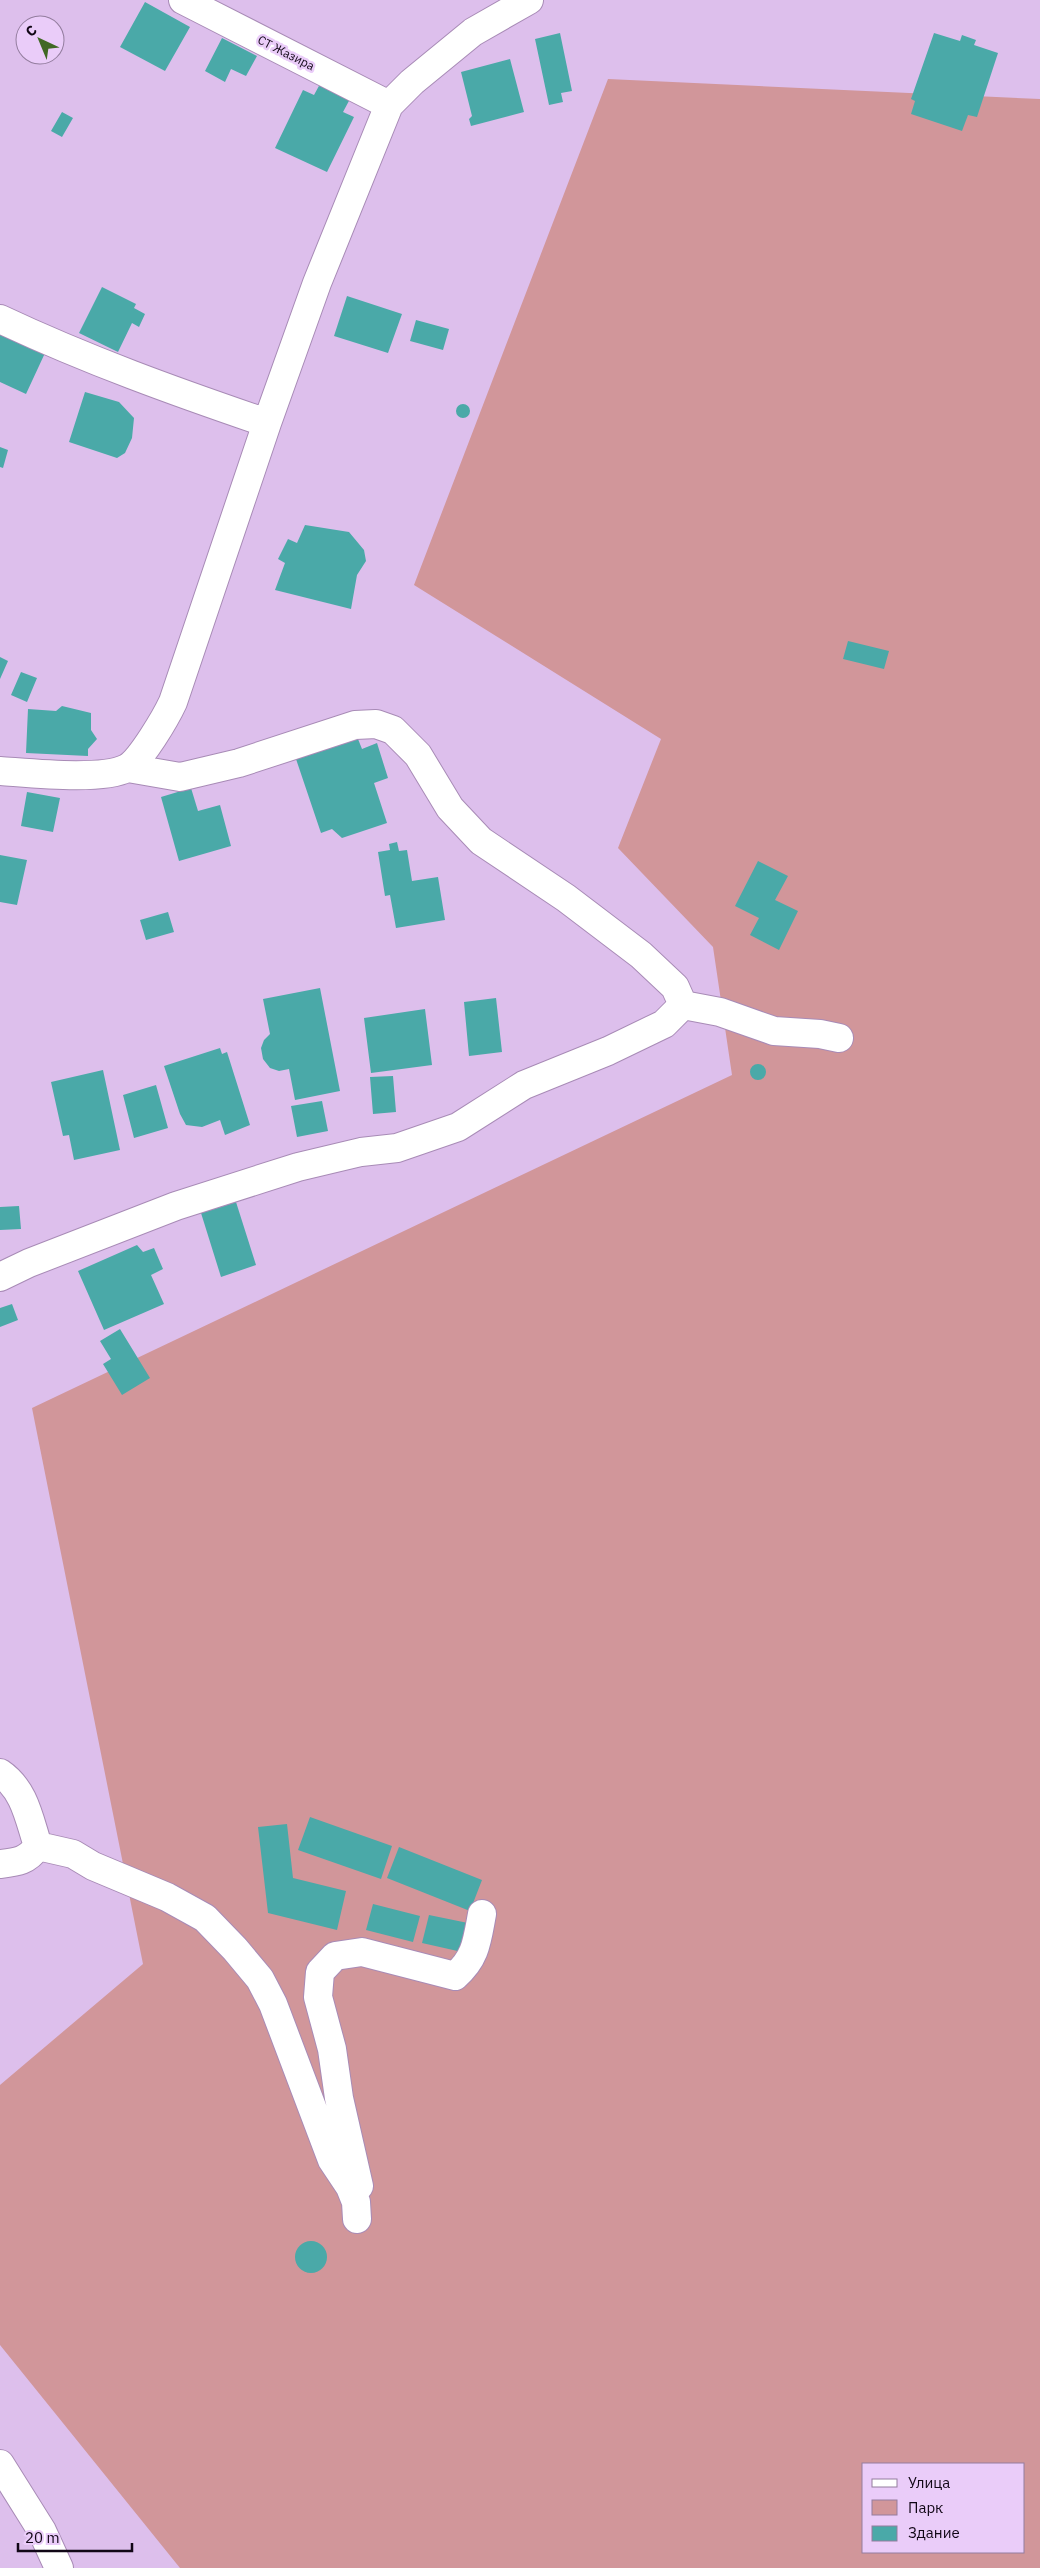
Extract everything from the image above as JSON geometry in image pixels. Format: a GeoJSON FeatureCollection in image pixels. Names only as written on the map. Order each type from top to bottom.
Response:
{"type":"FeatureCollection","features":[{"type":"Feature","properties":{"kind":"street","name":"СТ Жазира"},"geometry":{"type":"LineString","coordinates":[[183,0],[389,105]]}},
{"type":"Feature","properties":{"kind":"street"},"geometry":{"type":"LineString","coordinates":[[180,777],[159,764],[152,751],[160,729],[174,702],[267,423],[317,283],[389,105],[412,82],[473,32],[529,0]]}},
{"type":"Feature","properties":{"kind":"street"},"geometry":{"type":"LineString","coordinates":[[0,319],[88,359],[148,383],[267,423]]}},
{"type":"Feature","properties":{"kind":"street"},"geometry":{"type":"LineString","coordinates":[[0,771],[102,774],[128,768],[180,777],[239,763],[355,725],[376,724],[393,730],[418,755],[450,808],[480,841],[566,898],[641,955],[675,987],[684,1005]]}},
{"type":"Feature","properties":{"kind":"street"},"geometry":{"type":"LineString","coordinates":[[128,768],[160,729]]}},
{"type":"Feature","properties":{"kind":"street"},"geometry":{"type":"LineString","coordinates":[[684,1005],[720,1012],[774,1031],[820,1034],[839,1038]]}},
{"type":"Feature","properties":{"kind":"street"},"geometry":{"type":"LineString","coordinates":[[0,1277],[29,1263],[176,1206],[298,1168],[361,1152],[396,1148],[458,1127],[524,1085],[608,1051],[664,1024],[684,1005]]}},
{"type":"Feature","properties":{"kind":"street"},"geometry":{"type":"LineString","coordinates":[[0,1773],[9,1779],[22,1795],[38,1846]]}},
{"type":"Feature","properties":{"kind":"street"},"geometry":{"type":"LineString","coordinates":[[0,1864],[18,1862],[29,1858],[38,1846]]}},
{"type":"Feature","properties":{"kind":"street"},"geometry":{"type":"LineString","coordinates":[[38,1846],[73,1854],[93,1866],[167,1897],[205,1918],[235,1949],[260,1978],[273,2004],[332,2160],[350,2187],[357,2210],[360,2182],[350,2154],[332,2049],[318,1997],[320,1972],[336,1956],[362,1952],[455,1976],[469,1964],[477,1943],[482,1914]]}},
{"type":"Feature","properties":{"kind":"street"},"geometry":{"type":"LineString","coordinates":[[0,2464],[42,2530],[59,2568]]}},
{"type":"Feature","properties":{"kind":"green space"},"geometry":{"type":"Polygon","coordinates":[[[608,79],[1040,99],[1040,2568],[180,2568],[0,2345],[0,2085],[143,1964],[32,1408],[732,1075],[713,947],[618,848],[661,739],[414,585],[608,79]]]}},
{"type":"Feature","properties":{"kind":"building"},"geometry":{"type":"Polygon","coordinates":[[[145,2],[190,27],[165,71],[120,47],[145,2]]]}},
{"type":"Feature","properties":{"kind":"building"},"geometry":{"type":"Polygon","coordinates":[[[560,33],[572,91],[561,93],[563,102],[549,105],[535,39],[560,33]]]}},
{"type":"Feature","properties":{"kind":"building"},"geometry":{"type":"Polygon","coordinates":[[[934,33],[960,41],[962,35],[976,40],[974,45],[998,53],[977,117],[968,115],[962,131],[911,114],[915,101],[911,99],[934,33]]]}},
{"type":"Feature","properties":{"kind":"building"},"geometry":{"type":"Polygon","coordinates":[[[222,38],[257,56],[246,76],[231,69],[225,82],[205,71],[222,38]]]}},
{"type":"Feature","properties":{"kind":"building"},"geometry":{"type":"Polygon","coordinates":[[[510,59],[524,112],[471,126],[469,119],[472,116],[461,72],[510,59]]]}},
{"type":"Feature","properties":{"kind":"building"},"geometry":{"type":"Polygon","coordinates":[[[320,84],[350,99],[343,112],[354,117],[327,172],[275,148],[303,90],[314,95],[320,84]]]}},
{"type":"Feature","properties":{"kind":"building"},"geometry":{"type":"Polygon","coordinates":[[[62,112],[73,118],[62,137],[51,131],[62,112]]]}},
{"type":"Feature","properties":{"kind":"building"},"geometry":{"type":"Polygon","coordinates":[[[102,287],[136,304],[134,308],[145,314],[139,327],[132,323],[118,352],[79,333],[102,287]]]}},
{"type":"Feature","properties":{"kind":"building"},"geometry":{"type":"Polygon","coordinates":[[[347,296],[402,314],[388,353],[334,336],[347,296]]]}},
{"type":"Feature","properties":{"kind":"building"},"geometry":{"type":"Polygon","coordinates":[[[416,320],[449,329],[443,350],[410,341],[416,320]]]}},
{"type":"Feature","properties":{"kind":"building"},"geometry":{"type":"Polygon","coordinates":[[[0,332],[45,353],[26,394],[0,382],[0,332]]]}},
{"type":"Feature","properties":{"kind":"building"},"geometry":{"type":"Polygon","coordinates":[[[85,392],[119,402],[134,418],[132,438],[125,453],[117,458],[69,442],[85,392]]]}},
{"type":"Feature","properties":{"kind":"building"},"geometry":{"type":"Polygon","coordinates":[[[463,404],[468,406],[470,411],[468,416],[463,418],[458,416],[456,411],[458,406],[463,404]]]}},
{"type":"Feature","properties":{"kind":"building"},"geometry":{"type":"Polygon","coordinates":[[[0,447],[8,450],[3,468],[0,467],[0,447]]]}},
{"type":"Feature","properties":{"kind":"building"},"geometry":{"type":"Polygon","coordinates":[[[305,525],[349,532],[364,550],[366,561],[357,575],[351,609],[275,590],[285,563],[278,559],[288,539],[297,543],[305,525]]]}},
{"type":"Feature","properties":{"kind":"building"},"geometry":{"type":"Polygon","coordinates":[[[848,641],[889,651],[884,669],[843,659],[848,641]]]}},
{"type":"Feature","properties":{"kind":"building"},"geometry":{"type":"Polygon","coordinates":[[[0,657],[8,661],[0,679],[0,657]]]}},
{"type":"Feature","properties":{"kind":"building"},"geometry":{"type":"Polygon","coordinates":[[[21,672],[37,678],[27,702],[11,695],[21,672]]]}},
{"type":"Feature","properties":{"kind":"building"},"geometry":{"type":"Polygon","coordinates":[[[62,706],[91,713],[91,730],[97,739],[88,749],[88,756],[26,753],[28,709],[56,711],[62,706]]]}},
{"type":"Feature","properties":{"kind":"building"},"geometry":{"type":"Polygon","coordinates":[[[358,739],[362,749],[377,743],[388,778],[374,783],[387,823],[342,838],[332,829],[321,833],[296,759],[358,739]]]}},
{"type":"Feature","properties":{"kind":"building"},"geometry":{"type":"Polygon","coordinates":[[[191,788],[198,811],[220,805],[231,846],[179,861],[161,797],[191,788]]]}},
{"type":"Feature","properties":{"kind":"building"},"geometry":{"type":"Polygon","coordinates":[[[27,792],[60,798],[53,832],[21,826],[27,792]]]}},
{"type":"Feature","properties":{"kind":"building"},"geometry":{"type":"Polygon","coordinates":[[[397,842],[399,851],[407,850],[412,881],[438,877],[445,920],[396,928],[390,895],[385,896],[378,852],[390,850],[389,844],[397,842]]]}},
{"type":"Feature","properties":{"kind":"building"},"geometry":{"type":"Polygon","coordinates":[[[0,855],[27,860],[17,905],[0,902],[0,855]]]}},
{"type":"Feature","properties":{"kind":"building"},"geometry":{"type":"Polygon","coordinates":[[[758,861],[788,876],[775,900],[798,911],[779,950],[750,935],[759,918],[735,906],[758,861]]]}},
{"type":"Feature","properties":{"kind":"building"},"geometry":{"type":"Polygon","coordinates":[[[168,912],[174,932],[146,940],[140,920],[168,912]]]}},
{"type":"Feature","properties":{"kind":"building"},"geometry":{"type":"Polygon","coordinates":[[[320,988],[340,1091],[295,1100],[289,1069],[279,1071],[270,1068],[263,1059],[261,1048],[264,1040],[270,1034],[263,999],[320,988]]]}},
{"type":"Feature","properties":{"kind":"building"},"geometry":{"type":"Polygon","coordinates":[[[496,998],[502,1052],[469,1056],[464,1002],[496,998]]]}},
{"type":"Feature","properties":{"kind":"building"},"geometry":{"type":"Polygon","coordinates":[[[425,1009],[432,1065],[371,1073],[364,1018],[425,1009]]]}},
{"type":"Feature","properties":{"kind":"building"},"geometry":{"type":"Polygon","coordinates":[[[220,1048],[222,1054],[227,1052],[250,1125],[225,1135],[220,1120],[202,1127],[186,1125],[180,1114],[164,1066],[220,1048]]]}},
{"type":"Feature","properties":{"kind":"building"},"geometry":{"type":"Polygon","coordinates":[[[758,1064],[766,1072],[758,1080],[750,1072],[758,1064]]]}},
{"type":"Feature","properties":{"kind":"building"},"geometry":{"type":"Polygon","coordinates":[[[103,1070],[120,1150],[74,1160],[69,1135],[63,1136],[51,1082],[103,1070]]]}},
{"type":"Feature","properties":{"kind":"building"},"geometry":{"type":"Polygon","coordinates":[[[393,1076],[396,1112],[373,1114],[370,1077],[393,1076]]]}},
{"type":"Feature","properties":{"kind":"building"},"geometry":{"type":"Polygon","coordinates":[[[156,1085],[168,1128],[134,1138],[123,1095],[156,1085]]]}},
{"type":"Feature","properties":{"kind":"building"},"geometry":{"type":"Polygon","coordinates":[[[322,1101],[328,1131],[297,1137],[291,1106],[322,1101]]]}},
{"type":"Feature","properties":{"kind":"building"},"geometry":{"type":"Polygon","coordinates":[[[236,1202],[256,1265],[221,1277],[201,1213],[236,1202]]]}},
{"type":"Feature","properties":{"kind":"building"},"geometry":{"type":"Polygon","coordinates":[[[19,1206],[21,1229],[0,1230],[0,1207],[19,1206]]]}},
{"type":"Feature","properties":{"kind":"building"},"geometry":{"type":"Polygon","coordinates":[[[137,1245],[143,1252],[154,1248],[163,1269],[151,1275],[164,1304],[104,1330],[78,1271],[137,1245]]]}},
{"type":"Feature","properties":{"kind":"building"},"geometry":{"type":"Polygon","coordinates":[[[12,1304],[18,1320],[0,1327],[0,1308],[12,1304]]]}},
{"type":"Feature","properties":{"kind":"building"},"geometry":{"type":"Polygon","coordinates":[[[120,1329],[150,1378],[122,1395],[103,1364],[111,1359],[100,1341],[120,1329]]]}},
{"type":"Feature","properties":{"kind":"building"},"geometry":{"type":"Polygon","coordinates":[[[310,1817],[392,1846],[381,1879],[298,1850],[310,1817]]]}},
{"type":"Feature","properties":{"kind":"building"},"geometry":{"type":"Polygon","coordinates":[[[287,1824],[293,1878],[346,1891],[337,1930],[268,1913],[258,1827],[287,1824]]]}},
{"type":"Feature","properties":{"kind":"building"},"geometry":{"type":"Polygon","coordinates":[[[399,1847],[482,1880],[470,1911],[387,1878],[399,1847]]]}},
{"type":"Feature","properties":{"kind":"building"},"geometry":{"type":"Polygon","coordinates":[[[373,1904],[420,1916],[413,1942],[366,1930],[373,1904]]]}},
{"type":"Feature","properties":{"kind":"building"},"geometry":{"type":"Polygon","coordinates":[[[429,1915],[468,1923],[462,1952],[422,1943],[429,1915]]]}},
{"type":"Feature","properties":{"kind":"building"},"geometry":{"type":"Polygon","coordinates":[[[311,2241],[317,2242],[322,2246],[326,2251],[326,2263],[322,2268],[317,2272],[311,2273],[305,2272],[300,2268],[296,2263],[295,2257],[296,2251],[300,2246],[305,2242],[311,2241]]]}}]}
